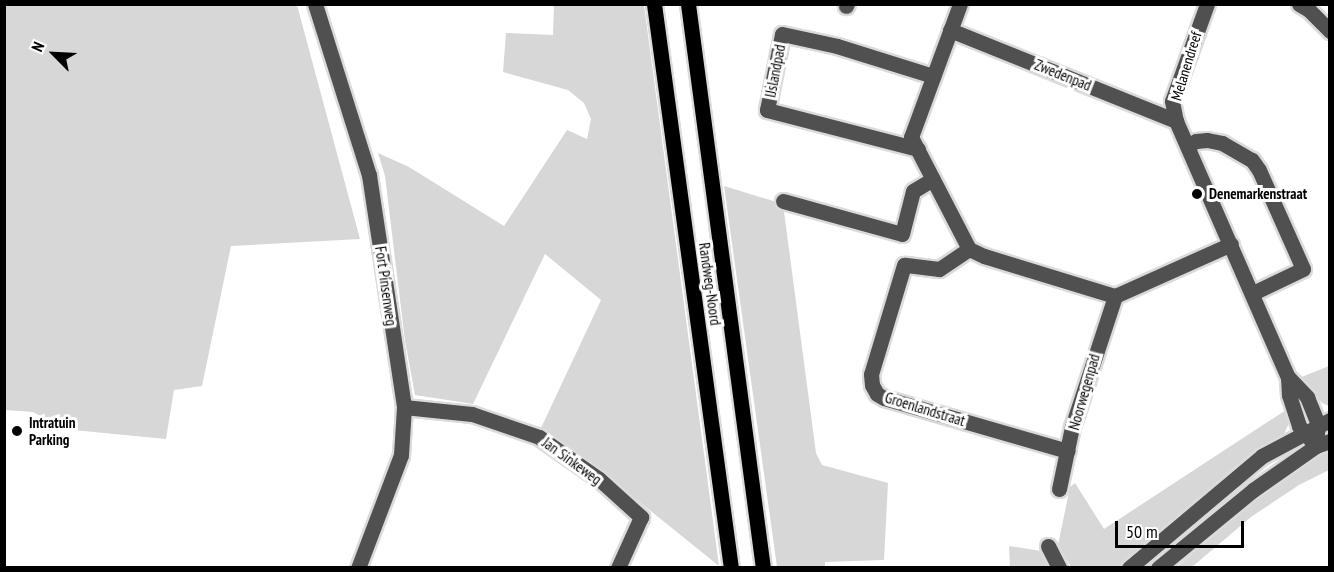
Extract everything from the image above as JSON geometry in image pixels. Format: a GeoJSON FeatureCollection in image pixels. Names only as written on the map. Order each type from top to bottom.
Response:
{"type":"FeatureCollection","features":[{"type":"Feature","properties":{"kind":"main road","name":"Randweg-Noord"},"geometry":{"type":"LineString","coordinates":[[654,4],[731,567]]}},
{"type":"Feature","properties":{"kind":"main road","name":"Randweg-Noord"},"geometry":{"type":"LineString","coordinates":[[688,4],[763,567]]}},
{"type":"Feature","properties":{"kind":"street","name":"Fort Pinsenweg"},"geometry":{"type":"LineString","coordinates":[[315,4],[369,175],[404,407],[401,455],[358,567]]}},
{"type":"Feature","properties":{"kind":"street"},"geometry":{"type":"LineString","coordinates":[[960,4],[911,136],[969,249],[984,256],[1114,296],[1231,244]]}},
{"type":"Feature","properties":{"kind":"street","name":"Melanendreef"},"geometry":{"type":"LineString","coordinates":[[1207,4],[1172,101],[1176,121],[1189,145],[1288,377],[1289,395],[1302,433],[1323,444],[1324,422],[1307,397],[1288,377]]}},
{"type":"Feature","properties":{"kind":"street"},"geometry":{"type":"LineString","coordinates":[[1299,4],[1309,10],[1329,30]]}},
{"type":"Feature","properties":{"kind":"street","name":"Zwedenpad"},"geometry":{"type":"LineString","coordinates":[[950,30],[1176,121]]}},
{"type":"Feature","properties":{"kind":"street","name":"IJslandpad"},"geometry":{"type":"LineString","coordinates":[[918,150],[767,110],[782,34],[837,46],[933,76]]}},
{"type":"Feature","properties":{"kind":"street"},"geometry":{"type":"LineString","coordinates":[[1189,145],[1196,141],[1207,140],[1222,143],[1252,160],[1259,170],[1303,269],[1253,293]]}},
{"type":"Feature","properties":{"kind":"street"},"geometry":{"type":"LineString","coordinates":[[783,201],[902,234],[914,191],[933,179]]}},
{"type":"Feature","properties":{"kind":"street","name":"Groenlandstraat"},"geometry":{"type":"LineString","coordinates":[[969,249],[939,268],[904,265],[871,374],[873,386],[877,394],[884,398],[1068,451]]}},
{"type":"Feature","properties":{"kind":"street","name":"Noorwegenpad"},"geometry":{"type":"LineString","coordinates":[[1059,489],[1075,417],[1114,296]]}},
{"type":"Feature","properties":{"kind":"street","name":"Jan Sinkeweg"},"geometry":{"type":"LineString","coordinates":[[404,407],[472,414],[539,437],[599,479],[641,517],[618,567]]}},
{"type":"Feature","properties":{"kind":"street"},"geometry":{"type":"LineString","coordinates":[[1129,567],[1262,456],[1324,422]]}},
{"type":"Feature","properties":{"kind":"street"},"geometry":{"type":"LineString","coordinates":[[1158,567],[1253,490],[1323,444]]}},
{"type":"Feature","properties":{"kind":"street"},"geometry":{"type":"LineString","coordinates":[[1048,546],[1059,567]]}},
{"type":"Feature","properties":{"kind":"shaded area"},"geometry":{"type":"Polygon","coordinates":[[[4,5],[297,5],[360,239],[231,246],[202,386],[174,390],[166,439],[63,429],[33,412],[5,410],[4,5]]]}},
{"type":"Feature","properties":{"kind":"shaded area"},"geometry":{"type":"Polygon","coordinates":[[[554,5],[644,5],[719,566],[585,458],[541,428],[601,300],[545,254],[473,404],[415,395],[405,341],[385,176],[378,153],[409,167],[504,226],[567,130],[587,139],[591,119],[584,103],[568,90],[503,72],[506,33],[553,35],[554,5]]]}},
{"type":"Feature","properties":{"kind":"shaded area"},"geometry":{"type":"Polygon","coordinates":[[[724,186],[783,204],[816,453],[822,465],[888,483],[884,560],[825,562],[825,567],[777,567],[724,186]]]}},
{"type":"Feature","properties":{"kind":"shaded area"},"geometry":{"type":"Polygon","coordinates":[[[1329,366],[1329,406],[1322,403],[1299,378],[1329,366]]]}},
{"type":"Feature","properties":{"kind":"shaded area"},"geometry":{"type":"Polygon","coordinates":[[[1289,408],[1290,421],[1284,434],[1259,452],[1122,567],[1071,567],[1058,545],[1070,487],[1075,483],[1104,529],[1289,408]]]}},
{"type":"Feature","properties":{"kind":"shaded area"},"geometry":{"type":"Polygon","coordinates":[[[1329,450],[1329,470],[1299,485],[1251,517],[1192,567],[1176,568],[1255,499],[1291,472],[1329,450]]]}},
{"type":"Feature","properties":{"kind":"shaded area"},"geometry":{"type":"Polygon","coordinates":[[[1009,546],[1041,551],[1049,567],[1010,567],[1009,546]]]}},
{"type":"Feature","properties":{"kind":"place","name":"Denemarkenstraat"},"geometry":{"type":"Point","coordinates":[1197,194]}},
{"type":"Feature","properties":{"kind":"place","name":"Intratuin Parking"},"geometry":{"type":"Point","coordinates":[17,431]}}]}
